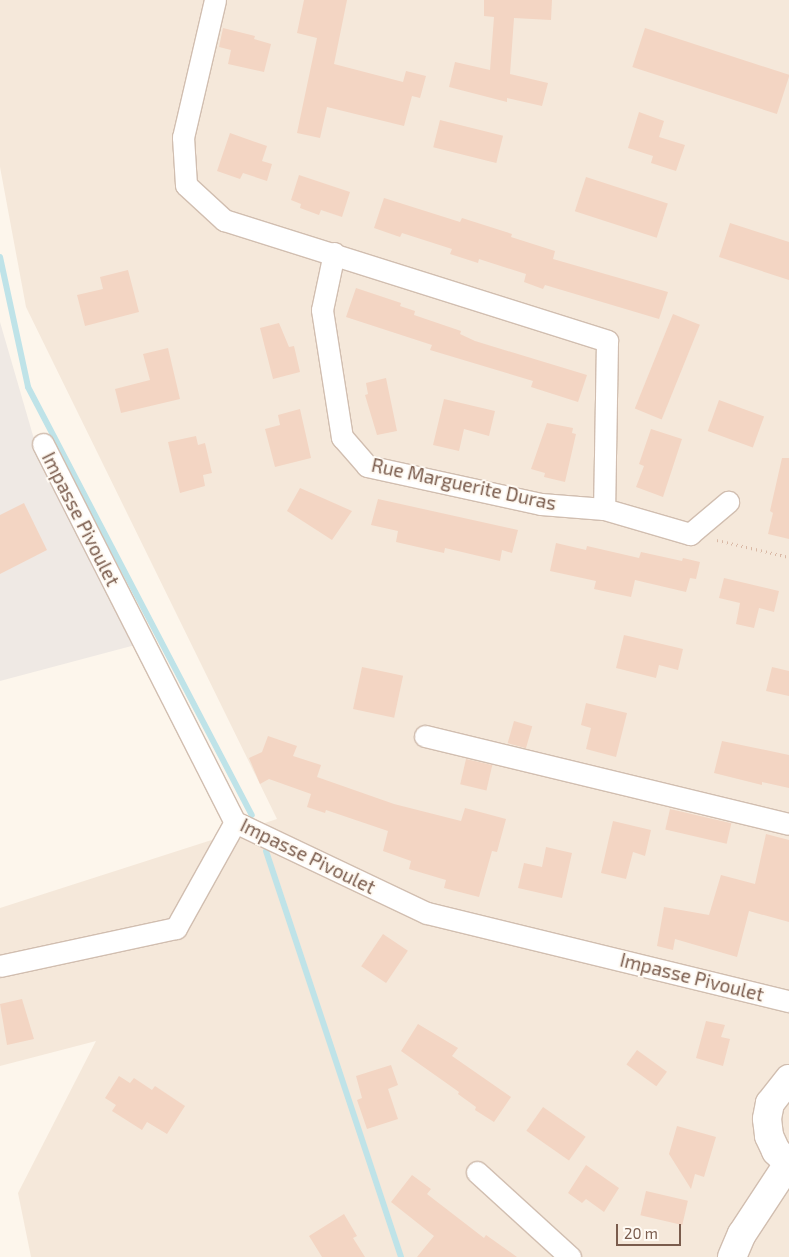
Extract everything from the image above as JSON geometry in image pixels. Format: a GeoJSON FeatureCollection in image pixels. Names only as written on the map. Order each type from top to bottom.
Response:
{"type":"FeatureCollection","features":[{"type":"Feature","properties":{"kind":"main road"},"geometry":{"type":"LineString","coordinates":[[732,1257],[742,1234],[788,1164],[776,1151],[769,1136],[767,1119],[770,1103],[789,1079]]}},
{"type":"Feature","properties":{"kind":"street"},"geometry":{"type":"LineString","coordinates":[[215,0],[183,137],[186,184],[224,220],[607,340],[604,509]]}},
{"type":"Feature","properties":{"kind":"street","name":"Rue Marguerite Duras"},"geometry":{"type":"LineString","coordinates":[[334,254],[322,310],[342,437],[367,466],[541,504],[604,509],[690,534]]}},
{"type":"Feature","properties":{"kind":"street","name":"Impasse Pivoulet"},"geometry":{"type":"LineString","coordinates":[[43,444],[235,822],[427,913],[789,1001]]}},
{"type":"Feature","properties":{"kind":"street"},"geometry":{"type":"LineString","coordinates":[[690,534],[728,502]]}},
{"type":"Feature","properties":{"kind":"street"},"geometry":{"type":"LineString","coordinates":[[425,736],[789,824]]}},
{"type":"Feature","properties":{"kind":"street"},"geometry":{"type":"LineString","coordinates":[[0,966],[176,928],[235,822]]}},
{"type":"Feature","properties":{"kind":"street"},"geometry":{"type":"LineString","coordinates":[[477,1172],[570,1257]]}},
{"type":"Feature","properties":{"kind":"path"},"geometry":{"type":"LineString","coordinates":[[690,534],[789,557]]}},
{"type":"Feature","properties":{"kind":"shaded area"},"geometry":{"type":"Polygon","coordinates":[[[0,0],[789,0],[789,1257],[31,1257],[18,1193],[96,1041],[0,1066],[0,908],[277,819],[26,307],[0,167],[0,0]]]}},
{"type":"Feature","properties":{"kind":"shaded area"},"geometry":{"type":"Polygon","coordinates":[[[0,322],[34,439],[154,640],[0,681],[0,322]]]}},
{"type":"Feature","properties":{"kind":"building"},"geometry":{"type":"Polygon","coordinates":[[[304,0],[347,0],[334,64],[403,82],[406,71],[426,76],[420,98],[412,96],[404,126],[327,107],[320,138],[297,133],[317,38],[297,33],[304,0]]]}},
{"type":"Feature","properties":{"kind":"building"},"geometry":{"type":"Polygon","coordinates":[[[484,0],[552,0],[551,20],[514,18],[510,74],[548,83],[542,106],[507,98],[507,102],[449,87],[455,62],[490,70],[494,17],[484,16],[484,0]]]}},
{"type":"Feature","properties":{"kind":"building"},"geometry":{"type":"Polygon","coordinates":[[[223,28],[255,36],[254,39],[271,44],[264,72],[228,64],[231,50],[219,47],[223,28]]]}},
{"type":"Feature","properties":{"kind":"building"},"geometry":{"type":"Polygon","coordinates":[[[645,28],[789,75],[777,114],[632,67],[645,28]]]}},
{"type":"Feature","properties":{"kind":"building"},"geometry":{"type":"Polygon","coordinates":[[[639,112],[664,121],[659,137],[685,145],[676,171],[651,163],[653,156],[628,148],[639,112]]]}},
{"type":"Feature","properties":{"kind":"building"},"geometry":{"type":"Polygon","coordinates":[[[440,120],[503,136],[496,163],[433,147],[440,120]]]}},
{"type":"Feature","properties":{"kind":"building"},"geometry":{"type":"Polygon","coordinates":[[[230,133],[267,146],[262,161],[272,164],[267,181],[243,173],[240,179],[217,171],[230,133]]]}},
{"type":"Feature","properties":{"kind":"building"},"geometry":{"type":"Polygon","coordinates":[[[299,175],[350,192],[342,217],[321,210],[319,215],[300,208],[301,204],[291,200],[299,175]]]}},
{"type":"Feature","properties":{"kind":"building"},"geometry":{"type":"Polygon","coordinates":[[[586,177],[668,204],[657,238],[575,211],[586,177]]]}},
{"type":"Feature","properties":{"kind":"building"},"geometry":{"type":"Polygon","coordinates":[[[384,198],[460,222],[462,218],[512,234],[511,237],[555,251],[553,259],[668,292],[659,319],[545,285],[543,289],[524,282],[526,274],[479,259],[478,263],[450,254],[452,249],[402,233],[400,237],[374,228],[384,198]]]}},
{"type":"Feature","properties":{"kind":"building"},"geometry":{"type":"Polygon","coordinates":[[[730,223],[789,242],[789,280],[719,257],[730,223]]]}},
{"type":"Feature","properties":{"kind":"building"},"geometry":{"type":"Polygon","coordinates":[[[128,270],[139,312],[85,326],[77,295],[103,289],[100,277],[128,270]]]}},
{"type":"Feature","properties":{"kind":"building"},"geometry":{"type":"Polygon","coordinates":[[[356,288],[401,303],[400,306],[415,311],[414,315],[461,331],[460,334],[475,341],[587,375],[578,402],[531,387],[533,381],[430,350],[432,345],[346,317],[356,288]]]}},
{"type":"Feature","properties":{"kind":"building"},"geometry":{"type":"Polygon","coordinates":[[[673,314],[700,325],[662,419],[635,409],[673,314]]]}},
{"type":"Feature","properties":{"kind":"building"},"geometry":{"type":"Polygon","coordinates":[[[279,323],[289,347],[294,346],[300,372],[273,379],[260,328],[279,323]]]}},
{"type":"Feature","properties":{"kind":"building"},"geometry":{"type":"Polygon","coordinates":[[[168,348],[180,399],[121,413],[115,389],[150,380],[143,354],[168,348]]]}},
{"type":"Feature","properties":{"kind":"building"},"geometry":{"type":"Polygon","coordinates":[[[386,378],[397,431],[377,435],[365,395],[368,394],[366,383],[386,378]]]}},
{"type":"Feature","properties":{"kind":"building"},"geometry":{"type":"Polygon","coordinates":[[[444,399],[495,411],[489,436],[464,429],[459,451],[433,445],[444,399]]]}},
{"type":"Feature","properties":{"kind":"building"},"geometry":{"type":"Polygon","coordinates":[[[719,400],[764,416],[753,447],[708,431],[719,400]]]}},
{"type":"Feature","properties":{"kind":"building"},"geometry":{"type":"Polygon","coordinates":[[[300,409],[311,458],[275,467],[265,429],[280,425],[278,415],[300,409]]]}},
{"type":"Feature","properties":{"kind":"building"},"geometry":{"type":"Polygon","coordinates":[[[547,423],[573,428],[572,433],[576,434],[565,482],[544,477],[545,473],[531,469],[547,423]]]}},
{"type":"Feature","properties":{"kind":"building"},"geometry":{"type":"Polygon","coordinates":[[[651,429],[682,439],[663,497],[636,487],[644,466],[639,464],[651,429]]]}},
{"type":"Feature","properties":{"kind":"building"},"geometry":{"type":"Polygon","coordinates":[[[196,436],[198,445],[205,443],[212,473],[203,475],[205,486],[180,493],[168,442],[196,436]]]}},
{"type":"Feature","properties":{"kind":"building"},"geometry":{"type":"Polygon","coordinates":[[[782,458],[789,458],[789,539],[768,534],[773,513],[770,511],[782,458]]]}},
{"type":"Feature","properties":{"kind":"building"},"geometry":{"type":"Polygon","coordinates":[[[300,488],[352,511],[332,540],[287,511],[300,488]]]}},
{"type":"Feature","properties":{"kind":"building"},"geometry":{"type":"Polygon","coordinates":[[[378,499],[518,530],[512,553],[502,550],[500,561],[445,548],[444,553],[396,542],[398,531],[371,525],[378,499]]]}},
{"type":"Feature","properties":{"kind":"building"},"geometry":{"type":"Polygon","coordinates":[[[24,503],[47,550],[0,574],[0,515],[24,503]]]}},
{"type":"Feature","properties":{"kind":"building"},"geometry":{"type":"Polygon","coordinates":[[[556,543],[586,550],[587,546],[639,558],[641,552],[682,561],[683,558],[700,562],[696,579],[690,578],[686,592],[635,580],[631,597],[594,589],[596,581],[550,571],[556,543]]]}},
{"type":"Feature","properties":{"kind":"building"},"geometry":{"type":"Polygon","coordinates":[[[724,578],[779,591],[774,612],[759,608],[754,628],[736,624],[740,603],[719,598],[724,578]]]}},
{"type":"Feature","properties":{"kind":"building"},"geometry":{"type":"Polygon","coordinates":[[[624,635],[683,649],[678,670],[659,665],[656,678],[616,668],[624,635]]]}},
{"type":"Feature","properties":{"kind":"building"},"geometry":{"type":"Polygon","coordinates":[[[362,667],[403,676],[394,718],[353,709],[362,667]]]}},
{"type":"Feature","properties":{"kind":"building"},"geometry":{"type":"Polygon","coordinates":[[[772,667],[789,671],[789,696],[766,691],[772,667]]]}},
{"type":"Feature","properties":{"kind":"building"},"geometry":{"type":"Polygon","coordinates":[[[586,703],[627,713],[616,757],[586,749],[591,728],[581,725],[586,703]]]}},
{"type":"Feature","properties":{"kind":"building"},"geometry":{"type":"Polygon","coordinates":[[[514,721],[532,726],[526,748],[508,743],[514,721]]]}},
{"type":"Feature","properties":{"kind":"building"},"geometry":{"type":"Polygon","coordinates":[[[268,736],[297,746],[293,756],[321,765],[317,777],[394,804],[461,821],[465,808],[506,819],[497,852],[492,851],[479,897],[444,888],[446,880],[409,869],[411,861],[383,851],[388,831],[326,810],[325,813],[307,807],[311,794],[269,779],[260,784],[249,758],[262,752],[268,736]]]}},
{"type":"Feature","properties":{"kind":"building"},"geometry":{"type":"Polygon","coordinates":[[[722,741],[789,755],[789,788],[762,782],[762,785],[714,773],[722,741]]]}},
{"type":"Feature","properties":{"kind":"building"},"geometry":{"type":"Polygon","coordinates":[[[466,759],[492,765],[486,790],[460,784],[466,759]]]}},
{"type":"Feature","properties":{"kind":"building"},"geometry":{"type":"Polygon","coordinates":[[[670,809],[731,823],[727,844],[665,829],[670,809]]]}},
{"type":"Feature","properties":{"kind":"building"},"geometry":{"type":"Polygon","coordinates":[[[613,821],[651,830],[645,856],[633,852],[626,879],[601,873],[613,821]]]}},
{"type":"Feature","properties":{"kind":"building"},"geometry":{"type":"Polygon","coordinates":[[[766,834],[789,840],[789,922],[749,911],[737,957],[675,939],[673,950],[657,946],[664,907],[709,915],[721,875],[755,884],[766,834]]]}},
{"type":"Feature","properties":{"kind":"building"},"geometry":{"type":"Polygon","coordinates":[[[546,847],[572,853],[562,898],[518,888],[524,863],[542,867],[546,847]]]}},
{"type":"Feature","properties":{"kind":"building"},"geometry":{"type":"Polygon","coordinates":[[[383,934],[408,951],[386,983],[361,966],[383,934]]]}},
{"type":"Feature","properties":{"kind":"building"},"geometry":{"type":"Polygon","coordinates":[[[22,999],[34,1039],[7,1045],[0,1004],[22,999]]]}},
{"type":"Feature","properties":{"kind":"building"},"geometry":{"type":"Polygon","coordinates":[[[706,1021],[725,1025],[721,1037],[730,1039],[723,1066],[696,1058],[706,1021]]]}},
{"type":"Feature","properties":{"kind":"building"},"geometry":{"type":"Polygon","coordinates":[[[418,1024],[458,1048],[452,1056],[511,1097],[494,1122],[475,1110],[476,1107],[458,1094],[459,1092],[401,1051],[418,1024]]]}},
{"type":"Feature","properties":{"kind":"building"},"geometry":{"type":"Polygon","coordinates":[[[637,1050],[667,1072],[656,1086],[626,1065],[637,1050]]]}},
{"type":"Feature","properties":{"kind":"building"},"geometry":{"type":"Polygon","coordinates":[[[391,1065],[398,1085],[388,1089],[398,1119],[367,1129],[357,1100],[362,1098],[356,1076],[391,1065]]]}},
{"type":"Feature","properties":{"kind":"building"},"geometry":{"type":"Polygon","coordinates":[[[119,1076],[130,1083],[134,1078],[152,1090],[155,1086],[185,1106],[167,1134],[147,1122],[142,1130],[112,1111],[116,1105],[105,1098],[119,1076]]]}},
{"type":"Feature","properties":{"kind":"building"},"geometry":{"type":"Polygon","coordinates":[[[543,1107],[586,1137],[569,1161],[526,1131],[543,1107]]]}},
{"type":"Feature","properties":{"kind":"building"},"geometry":{"type":"Polygon","coordinates":[[[677,1126],[716,1137],[704,1177],[695,1174],[691,1189],[669,1154],[677,1126]]]}},
{"type":"Feature","properties":{"kind":"building"},"geometry":{"type":"Polygon","coordinates":[[[586,1165],[619,1188],[604,1212],[586,1199],[582,1203],[568,1193],[586,1165]]]}},
{"type":"Feature","properties":{"kind":"building"},"geometry":{"type":"Polygon","coordinates":[[[412,1175],[431,1189],[427,1194],[484,1238],[486,1235],[517,1257],[417,1257],[434,1236],[391,1202],[412,1175]]]}},
{"type":"Feature","properties":{"kind":"building"},"geometry":{"type":"Polygon","coordinates":[[[646,1191],[688,1201],[682,1225],[640,1215],[646,1191]]]}},
{"type":"Feature","properties":{"kind":"building"},"geometry":{"type":"Polygon","coordinates":[[[344,1214],[357,1236],[353,1238],[365,1257],[322,1257],[309,1236],[344,1214]]]}},
{"type":"Feature","properties":{"kind":"waterway"},"geometry":{"type":"LineString","coordinates":[[0,257],[28,387],[252,815]]}},
{"type":"Feature","properties":{"kind":"waterway"},"geometry":{"type":"LineString","coordinates":[[266,851],[401,1257]]}}]}
